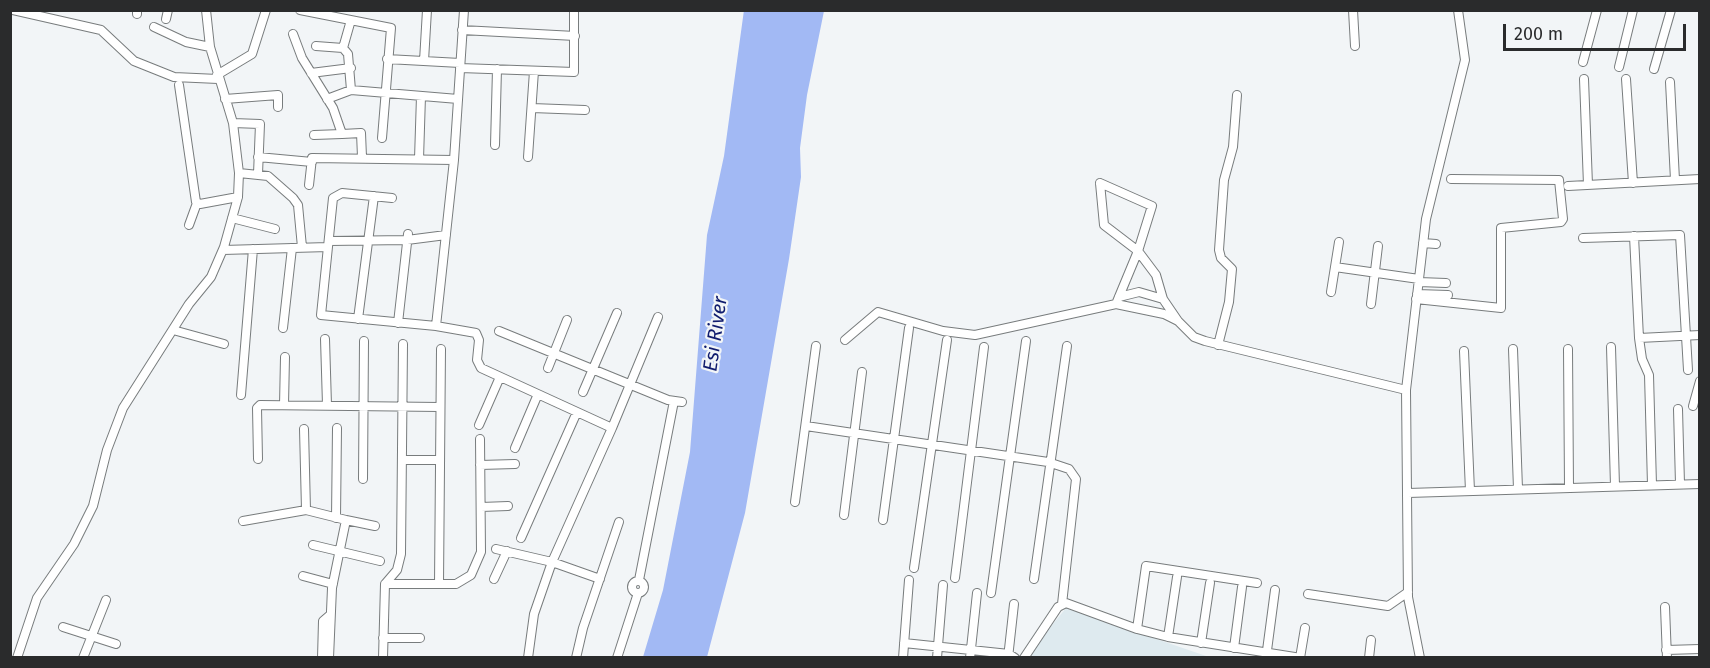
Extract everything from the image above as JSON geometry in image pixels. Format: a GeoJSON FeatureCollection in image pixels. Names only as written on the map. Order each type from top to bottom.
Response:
{"type":"FeatureCollection","features":[{"type":"Feature","properties":{"kind":"street"},"geometry":{"type":"LineString","coordinates":[[13,10],[101,30],[134,61],[174,77],[218,77],[252,54],[266,10]]}},
{"type":"Feature","properties":{"kind":"street"},"geometry":{"type":"LineString","coordinates":[[17,657],[37,597],[74,544],[93,506],[107,450],[123,408],[173,330],[211,277],[223,250],[238,197],[239,173],[233,123],[210,47],[206,10]]}},
{"type":"Feature","properties":{"kind":"street"},"geometry":{"type":"LineString","coordinates":[[300,10],[391,28],[382,138]]}},
{"type":"Feature","properties":{"kind":"street"},"geometry":{"type":"LineString","coordinates":[[424,61],[427,10]]}},
{"type":"Feature","properties":{"kind":"street"},"geometry":{"type":"LineString","coordinates":[[436,326],[454,160],[464,10]]}},
{"type":"Feature","properties":{"kind":"street"},"geometry":{"type":"LineString","coordinates":[[387,59],[496,69],[574,72],[574,10]]}},
{"type":"Feature","properties":{"kind":"street"},"geometry":{"type":"LineString","coordinates":[[1353,10],[1355,46]]}},
{"type":"Feature","properties":{"kind":"street"},"geometry":{"type":"LineString","coordinates":[[1420,657],[1408,592],[1406,390],[1425,219],[1445,132],[1465,60],[1458,10]]}},
{"type":"Feature","properties":{"kind":"street"},"geometry":{"type":"LineString","coordinates":[[1583,63],[1597,10]]}},
{"type":"Feature","properties":{"kind":"street"},"geometry":{"type":"LineString","coordinates":[[1619,67],[1633,10]]}},
{"type":"Feature","properties":{"kind":"street"},"geometry":{"type":"LineString","coordinates":[[1654,69],[1671,10]]}},
{"type":"Feature","properties":{"kind":"street"},"geometry":{"type":"LineString","coordinates":[[351,20],[343,48],[350,59],[351,90]]}},
{"type":"Feature","properties":{"kind":"street"},"geometry":{"type":"LineString","coordinates":[[154,27],[181,40],[210,47]]}},
{"type":"Feature","properties":{"kind":"street"},"geometry":{"type":"LineString","coordinates":[[462,30],[575,36]]}},
{"type":"Feature","properties":{"kind":"street"},"geometry":{"type":"LineString","coordinates":[[293,34],[311,73],[327,99],[342,134]]}},
{"type":"Feature","properties":{"kind":"street"},"geometry":{"type":"LineString","coordinates":[[316,46],[343,48]]}},
{"type":"Feature","properties":{"kind":"street"},"geometry":{"type":"LineString","coordinates":[[311,73],[351,69]]}},
{"type":"Feature","properties":{"kind":"street"},"geometry":{"type":"LineString","coordinates":[[495,145],[496,69]]}},
{"type":"Feature","properties":{"kind":"street"},"geometry":{"type":"LineString","coordinates":[[528,157],[534,71]]}},
{"type":"Feature","properties":{"kind":"street"},"geometry":{"type":"LineString","coordinates":[[1584,79],[1588,185]]}},
{"type":"Feature","properties":{"kind":"street"},"geometry":{"type":"LineString","coordinates":[[1626,79],[1633,183]]}},
{"type":"Feature","properties":{"kind":"street"},"geometry":{"type":"LineString","coordinates":[[1670,82],[1675,180]]}},
{"type":"Feature","properties":{"kind":"street"},"geometry":{"type":"LineString","coordinates":[[179,85],[197,203],[189,225]]}},
{"type":"Feature","properties":{"kind":"street"},"geometry":{"type":"LineString","coordinates":[[327,99],[351,90],[458,99]]}},
{"type":"Feature","properties":{"kind":"street"},"geometry":{"type":"LineString","coordinates":[[225,99],[278,95],[278,107]]}},
{"type":"Feature","properties":{"kind":"street"},"geometry":{"type":"LineString","coordinates":[[1218,345],[1229,302],[1232,269],[1221,258],[1219,250],[1224,180],[1233,147],[1237,95]]}},
{"type":"Feature","properties":{"kind":"street"},"geometry":{"type":"LineString","coordinates":[[418,159],[421,96]]}},
{"type":"Feature","properties":{"kind":"street"},"geometry":{"type":"LineString","coordinates":[[532,108],[585,110]]}},
{"type":"Feature","properties":{"kind":"street"},"geometry":{"type":"LineString","coordinates":[[233,123],[260,124],[258,174]]}},
{"type":"Feature","properties":{"kind":"street"},"geometry":{"type":"LineString","coordinates":[[314,135],[361,133],[362,157]]}},
{"type":"Feature","properties":{"kind":"street"},"geometry":{"type":"LineString","coordinates":[[258,157],[312,162]]}},
{"type":"Feature","properties":{"kind":"street"},"geometry":{"type":"LineString","coordinates":[[309,185],[312,158],[454,160]]}},
{"type":"Feature","properties":{"kind":"street"},"geometry":{"type":"LineString","coordinates":[[239,173],[258,174],[270,178],[296,201],[302,247]]}},
{"type":"Feature","properties":{"kind":"street"},"geometry":{"type":"LineString","coordinates":[[1417,297],[1501,308],[1502,228],[1561,222],[1563,219],[1559,180],[1451,179]]}},
{"type":"Feature","properties":{"kind":"street"},"geometry":{"type":"LineString","coordinates":[[1568,186],[1700,179]]}},
{"type":"Feature","properties":{"kind":"street"},"geometry":{"type":"LineString","coordinates":[[1118,301],[1138,251],[1152,206],[1100,183],[1104,225],[1138,251],[1156,275],[1163,299],[1178,321],[1194,337],[1218,345],[1406,390]]}},
{"type":"Feature","properties":{"kind":"street"},"geometry":{"type":"LineString","coordinates":[[392,198],[336,194],[333,198],[321,315],[436,326],[476,333],[479,340],[478,365],[612,428]]}},
{"type":"Feature","properties":{"kind":"street"},"geometry":{"type":"LineString","coordinates":[[358,319],[374,196]]}},
{"type":"Feature","properties":{"kind":"street"},"geometry":{"type":"LineString","coordinates":[[197,203],[238,197]]}},
{"type":"Feature","properties":{"kind":"street"},"geometry":{"type":"LineString","coordinates":[[232,218],[275,229]]}},
{"type":"Feature","properties":{"kind":"street"},"geometry":{"type":"LineString","coordinates":[[1583,238],[1680,235],[1688,370]]}},
{"type":"Feature","properties":{"kind":"street"},"geometry":{"type":"LineString","coordinates":[[223,250],[292,248],[407,237],[446,236]]}},
{"type":"Feature","properties":{"kind":"street"},"geometry":{"type":"LineString","coordinates":[[1634,236],[1639,338],[1642,359],[1649,375],[1652,485]]}},
{"type":"Feature","properties":{"kind":"street"},"geometry":{"type":"LineString","coordinates":[[398,323],[407,237]]}},
{"type":"Feature","properties":{"kind":"street"},"geometry":{"type":"LineString","coordinates":[[1331,292],[1339,242]]}},
{"type":"Feature","properties":{"kind":"street"},"geometry":{"type":"LineString","coordinates":[[1423,243],[1436,244]]}},
{"type":"Feature","properties":{"kind":"street"},"geometry":{"type":"LineString","coordinates":[[1371,304],[1378,246]]}},
{"type":"Feature","properties":{"kind":"street"},"geometry":{"type":"LineString","coordinates":[[283,328],[292,248]]}},
{"type":"Feature","properties":{"kind":"street"},"geometry":{"type":"LineString","coordinates":[[242,395],[253,249]]}},
{"type":"Feature","properties":{"kind":"street"},"geometry":{"type":"LineString","coordinates":[[1335,267],[1419,281],[1446,283]]}},
{"type":"Feature","properties":{"kind":"street"},"geometry":{"type":"LineString","coordinates":[[845,340],[878,312],[943,331],[975,335],[1118,301],[1139,292],[1163,299]]}},
{"type":"Feature","properties":{"kind":"street"},"geometry":{"type":"LineString","coordinates":[[1417,297],[1448,295]]}},
{"type":"Feature","properties":{"kind":"street"},"geometry":{"type":"LineString","coordinates":[[1118,301],[1164,314],[1178,321]]}},
{"type":"Feature","properties":{"kind":"street"},"geometry":{"type":"LineString","coordinates":[[583,392],[617,313]]}},
{"type":"Feature","properties":{"kind":"street"},"geometry":{"type":"LineString","coordinates":[[528,657],[534,614],[552,562],[631,385],[658,317]]}},
{"type":"Feature","properties":{"kind":"street"},"geometry":{"type":"LineString","coordinates":[[548,368],[567,320]]}},
{"type":"Feature","properties":{"kind":"street"},"geometry":{"type":"LineString","coordinates":[[883,520],[909,328]]}},
{"type":"Feature","properties":{"kind":"street"},"geometry":{"type":"LineString","coordinates":[[173,330],[224,344]]}},
{"type":"Feature","properties":{"kind":"street"},"geometry":{"type":"LineString","coordinates":[[499,330],[631,385],[678,401],[639,580],[632,586],[638,593],[617,657]]}},
{"type":"Feature","properties":{"kind":"street"},"geometry":{"type":"LineString","coordinates":[[1639,338],[1700,335]]}},
{"type":"Feature","properties":{"kind":"street"},"geometry":{"type":"LineString","coordinates":[[324,339],[327,405]]}},
{"type":"Feature","properties":{"kind":"street"},"geometry":{"type":"LineString","coordinates":[[914,568],[948,340]]}},
{"type":"Feature","properties":{"kind":"street"},"geometry":{"type":"LineString","coordinates":[[363,479],[364,341]]}},
{"type":"Feature","properties":{"kind":"street"},"geometry":{"type":"LineString","coordinates":[[991,592],[1026,341]]}},
{"type":"Feature","properties":{"kind":"street"},"geometry":{"type":"LineString","coordinates":[[383,657],[385,584],[400,561],[403,344]]}},
{"type":"Feature","properties":{"kind":"street"},"geometry":{"type":"LineString","coordinates":[[795,502],[816,346]]}},
{"type":"Feature","properties":{"kind":"street"},"geometry":{"type":"LineString","coordinates":[[955,578],[984,346]]}},
{"type":"Feature","properties":{"kind":"street"},"geometry":{"type":"LineString","coordinates":[[1034,579],[1067,346]]}},
{"type":"Feature","properties":{"kind":"street"},"geometry":{"type":"LineString","coordinates":[[1611,347],[1615,486]]}},
{"type":"Feature","properties":{"kind":"street"},"geometry":{"type":"LineString","coordinates":[[439,584],[441,349]]}},
{"type":"Feature","properties":{"kind":"street"},"geometry":{"type":"LineString","coordinates":[[1513,349],[1518,489]]}},
{"type":"Feature","properties":{"kind":"street"},"geometry":{"type":"LineString","coordinates":[[1568,349],[1569,488]]}},
{"type":"Feature","properties":{"kind":"street"},"geometry":{"type":"LineString","coordinates":[[1464,351],[1470,491]]}},
{"type":"Feature","properties":{"kind":"street"},"geometry":{"type":"LineString","coordinates":[[284,405],[285,357]]}},
{"type":"Feature","properties":{"kind":"street"},"geometry":{"type":"LineString","coordinates":[[844,514],[862,372]]}},
{"type":"Feature","properties":{"kind":"street"},"geometry":{"type":"LineString","coordinates":[[479,425],[500,377]]}},
{"type":"Feature","properties":{"kind":"street"},"geometry":{"type":"LineString","coordinates":[[1693,406],[1700,381]]}},
{"type":"Feature","properties":{"kind":"street"},"geometry":{"type":"LineString","coordinates":[[515,448],[538,394]]}},
{"type":"Feature","properties":{"kind":"street"},"geometry":{"type":"LineString","coordinates":[[258,459],[258,406],[440,407]]}},
{"type":"Feature","properties":{"kind":"street"},"geometry":{"type":"LineString","coordinates":[[1678,409],[1680,484]]}},
{"type":"Feature","properties":{"kind":"street"},"geometry":{"type":"LineString","coordinates":[[521,538],[577,412]]}},
{"type":"Feature","properties":{"kind":"street"},"geometry":{"type":"LineString","coordinates":[[806,426],[1050,463],[1069,469],[1076,479],[1062,604],[1024,657]]}},
{"type":"Feature","properties":{"kind":"street"},"geometry":{"type":"LineString","coordinates":[[336,518],[338,428]]}},
{"type":"Feature","properties":{"kind":"street"},"geometry":{"type":"LineString","coordinates":[[304,429],[306,510]]}},
{"type":"Feature","properties":{"kind":"street"},"geometry":{"type":"LineString","coordinates":[[385,584],[463,582],[477,566],[481,552],[480,439]]}},
{"type":"Feature","properties":{"kind":"street"},"geometry":{"type":"LineString","coordinates":[[402,460],[440,460]]}},
{"type":"Feature","properties":{"kind":"street"},"geometry":{"type":"LineString","coordinates":[[480,465],[515,464]]}},
{"type":"Feature","properties":{"kind":"street"},"geometry":{"type":"LineString","coordinates":[[1408,493],[1700,484]]}},
{"type":"Feature","properties":{"kind":"street"},"geometry":{"type":"LineString","coordinates":[[481,507],[508,506]]}},
{"type":"Feature","properties":{"kind":"street"},"geometry":{"type":"LineString","coordinates":[[243,521],[306,510],[375,526]]}},
{"type":"Feature","properties":{"kind":"street"},"geometry":{"type":"LineString","coordinates":[[329,657],[333,584],[346,520]]}},
{"type":"Feature","properties":{"kind":"street"},"geometry":{"type":"LineString","coordinates":[[576,657],[583,628],[619,522]]}},
{"type":"Feature","properties":{"kind":"street"},"geometry":{"type":"LineString","coordinates":[[313,545],[380,561]]}},
{"type":"Feature","properties":{"kind":"street"},"geometry":{"type":"LineString","coordinates":[[496,549],[552,562],[600,579]]}},
{"type":"Feature","properties":{"kind":"street"},"geometry":{"type":"LineString","coordinates":[[494,579],[507,551]]}},
{"type":"Feature","properties":{"kind":"street"},"geometry":{"type":"LineString","coordinates":[[1137,629],[1146,566],[1257,583]]}},
{"type":"Feature","properties":{"kind":"street"},"geometry":{"type":"LineString","coordinates":[[303,576],[333,584]]}},
{"type":"Feature","properties":{"kind":"street"},"geometry":{"type":"LineString","coordinates":[[1168,637],[1177,577]]}},
{"type":"Feature","properties":{"kind":"street"},"geometry":{"type":"LineString","coordinates":[[903,657],[909,580]]}},
{"type":"Feature","properties":{"kind":"street"},"geometry":{"type":"LineString","coordinates":[[1201,643],[1210,584]]}},
{"type":"Feature","properties":{"kind":"street"},"geometry":{"type":"LineString","coordinates":[[937,657],[943,585]]}},
{"type":"Feature","properties":{"kind":"street"},"geometry":{"type":"LineString","coordinates":[[1234,648],[1242,587]]}},
{"type":"Feature","properties":{"kind":"street"},"geometry":{"type":"LineString","coordinates":[[1266,655],[1275,590]]}},
{"type":"Feature","properties":{"kind":"street"},"geometry":{"type":"LineString","coordinates":[[1308,594],[1388,606],[1408,592]]}},
{"type":"Feature","properties":{"kind":"street"},"geometry":{"type":"LineString","coordinates":[[971,653],[977,593]]}},
{"type":"Feature","properties":{"kind":"street"},"geometry":{"type":"LineString","coordinates":[[83,657],[106,600]]}},
{"type":"Feature","properties":{"kind":"street"},"geometry":{"type":"LineString","coordinates":[[904,643],[938,646],[971,653],[1011,656],[1014,604]]}},
{"type":"Feature","properties":{"kind":"street"},"geometry":{"type":"LineString","coordinates":[[1062,604],[1168,637],[1266,655],[1300,657],[1305,628]]}},
{"type":"Feature","properties":{"kind":"street"},"geometry":{"type":"LineString","coordinates":[[1665,607],[1666,654],[1700,649]]}},
{"type":"Feature","properties":{"kind":"street"},"geometry":{"type":"LineString","coordinates":[[322,657],[323,621],[330,615]]}},
{"type":"Feature","properties":{"kind":"street"},"geometry":{"type":"LineString","coordinates":[[63,627],[116,644]]}},
{"type":"Feature","properties":{"kind":"street"},"geometry":{"type":"LineString","coordinates":[[383,638],[420,638]]}},
{"type":"Feature","properties":{"kind":"street"},"geometry":{"type":"LineString","coordinates":[[1368,657],[1371,640]]}},
{"type":"Feature","properties":{"kind":"shaded area"},"geometry":{"type":"Polygon","coordinates":[[[1066,608],[1209,657],[1025,658],[1066,608]]]}},
{"type":"Feature","properties":{"kind":"water","name":"Esi River"},"geometry":{"type":"Polygon","coordinates":[[[744,10],[824,11],[807,95],[800,148],[801,177],[789,259],[745,513],[707,657],[643,657],[663,590],[690,452],[707,235],[724,156],[744,10]]]}}]}
